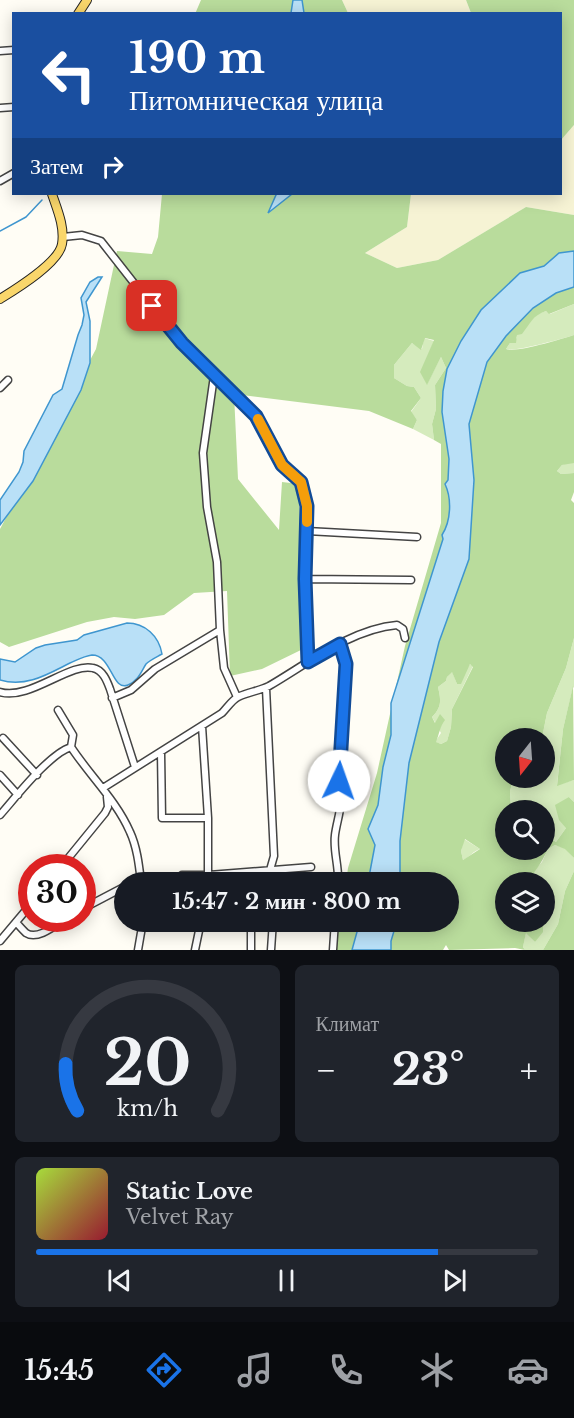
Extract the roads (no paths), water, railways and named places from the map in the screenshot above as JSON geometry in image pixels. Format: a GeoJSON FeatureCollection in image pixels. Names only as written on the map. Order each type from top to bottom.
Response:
{"type":"FeatureCollection","features":[{"type":"Feature","properties":{"kind":"main road"},"geometry":{"type":"LineString","coordinates":[[0,299],[23,284],[58,253],[62,246],[63,237],[59,215],[52,195]]}},
{"type":"Feature","properties":{"kind":"street"},"geometry":{"type":"LineString","coordinates":[[63,237],[82,235],[101,242],[182,343],[256,416],[282,465],[301,482],[307,506],[305,579],[308,662]]}},
{"type":"Feature","properties":{"kind":"street"},"geometry":{"type":"LineString","coordinates":[[214,376],[202,453],[207,507],[217,562],[224,668],[237,697]]}},
{"type":"Feature","properties":{"kind":"street"},"geometry":{"type":"LineString","coordinates":[[0,388],[8,380]]}},
{"type":"Feature","properties":{"kind":"street"},"geometry":{"type":"LineString","coordinates":[[307,531],[417,537]]}},
{"type":"Feature","properties":{"kind":"street"},"geometry":{"type":"LineString","coordinates":[[305,579],[411,580]]}},
{"type":"Feature","properties":{"kind":"street"},"geometry":{"type":"LineString","coordinates":[[104,788],[222,713],[237,697],[266,688],[340,644],[373,630],[397,625],[403,630],[405,638]]}},
{"type":"Feature","properties":{"kind":"street"},"geometry":{"type":"LineString","coordinates":[[112,698],[132,690],[155,669],[220,630]]}},
{"type":"Feature","properties":{"kind":"street"},"geometry":{"type":"LineString","coordinates":[[337,872],[334,854],[342,797],[339,788],[346,664],[340,644]]}},
{"type":"Feature","properties":{"kind":"street"},"geometry":{"type":"LineString","coordinates":[[3,693],[24,691],[92,667],[99,670],[106,678],[135,767]]}},
{"type":"Feature","properties":{"kind":"street"},"geometry":{"type":"LineString","coordinates":[[266,688],[274,856],[270,870]]}},
{"type":"Feature","properties":{"kind":"street"},"geometry":{"type":"LineString","coordinates":[[58,710],[73,735],[71,747],[86,769],[104,788],[131,832],[137,854],[138,872]]}},
{"type":"Feature","properties":{"kind":"street"},"geometry":{"type":"LineString","coordinates":[[202,726],[208,818],[208,872]]}},
{"type":"Feature","properties":{"kind":"street"},"geometry":{"type":"LineString","coordinates":[[3,738],[37,775]]}},
{"type":"Feature","properties":{"kind":"street"},"geometry":{"type":"LineString","coordinates":[[0,816],[37,775],[63,750],[71,747]]}},
{"type":"Feature","properties":{"kind":"street"},"geometry":{"type":"LineString","coordinates":[[161,752],[162,818],[208,818]]}},
{"type":"Feature","properties":{"kind":"street"},"geometry":{"type":"LineString","coordinates":[[0,775],[18,795]]}},
{"type":"Feature","properties":{"kind":"street"},"geometry":{"type":"LineString","coordinates":[[72,854],[105,813],[108,807],[107,796]]}},
{"type":"Feature","properties":{"kind":"street"},"geometry":{"type":"LineString","coordinates":[[250,872],[311,867]]}},
{"type":"Feature","properties":{"kind":"street"},"geometry":{"type":"LineString","coordinates":[[96,902],[114,892]]}},
{"type":"Feature","properties":{"kind":"street"},"geometry":{"type":"LineString","coordinates":[[0,941],[18,920]]}},
{"type":"Feature","properties":{"kind":"street"},"geometry":{"type":"LineString","coordinates":[[25,932],[36,935],[41,932]]}},
{"type":"Feature","properties":{"kind":"street"},"geometry":{"type":"LineString","coordinates":[[138,950],[141,932]]}},
{"type":"Feature","properties":{"kind":"street"},"geometry":{"type":"LineString","coordinates":[[195,950],[199,932]]}},
{"type":"Feature","properties":{"kind":"street"},"geometry":{"type":"LineString","coordinates":[[251,932],[251,950]]}},
{"type":"Feature","properties":{"kind":"street"},"geometry":{"type":"LineString","coordinates":[[271,950],[272,932]]}},
{"type":"Feature","properties":{"kind":"street"},"geometry":{"type":"LineString","coordinates":[[333,950],[334,932]]}},
{"type":"Feature","properties":{"kind":"water"},"geometry":{"type":"Polygon","coordinates":[[[293,0],[302,0],[304,12],[291,12],[293,0]]]}},
{"type":"Feature","properties":{"kind":"water"},"geometry":{"type":"Polygon","coordinates":[[[276,195],[291,195],[268,213],[276,195]]]}},
{"type":"Feature","properties":{"kind":"water"},"geometry":{"type":"Polygon","coordinates":[[[574,251],[574,287],[556,293],[533,308],[506,336],[487,362],[469,424],[474,480],[469,559],[439,642],[409,763],[400,841],[400,872],[370,872],[375,845],[368,829],[378,805],[383,767],[391,735],[391,703],[449,517],[450,503],[445,484],[448,480],[449,459],[442,412],[447,369],[461,341],[481,310],[520,273],[544,266],[559,253],[574,251]]]}},
{"type":"Feature","properties":{"kind":"water"},"geometry":{"type":"Polygon","coordinates":[[[102,277],[86,302],[90,321],[90,363],[81,390],[33,481],[0,525],[0,500],[19,472],[24,451],[53,395],[62,389],[82,325],[84,315],[81,298],[90,282],[102,277]]]}},
{"type":"Feature","properties":{"kind":"water"},"geometry":{"type":"Polygon","coordinates":[[[127,623],[140,625],[150,632],[158,642],[162,654],[146,664],[137,679],[128,685],[123,686],[118,683],[104,661],[92,655],[36,679],[19,682],[0,680],[0,659],[15,662],[36,648],[77,640],[84,635],[127,623]]]}},
{"type":"Feature","properties":{"kind":"water"},"geometry":{"type":"Polygon","coordinates":[[[357,932],[394,932],[391,950],[352,950],[357,932]]]}},
{"type":"Feature","properties":{"kind":"waterway"},"geometry":{"type":"LineString","coordinates":[[0,231],[26,217],[42,200]]}}]}
